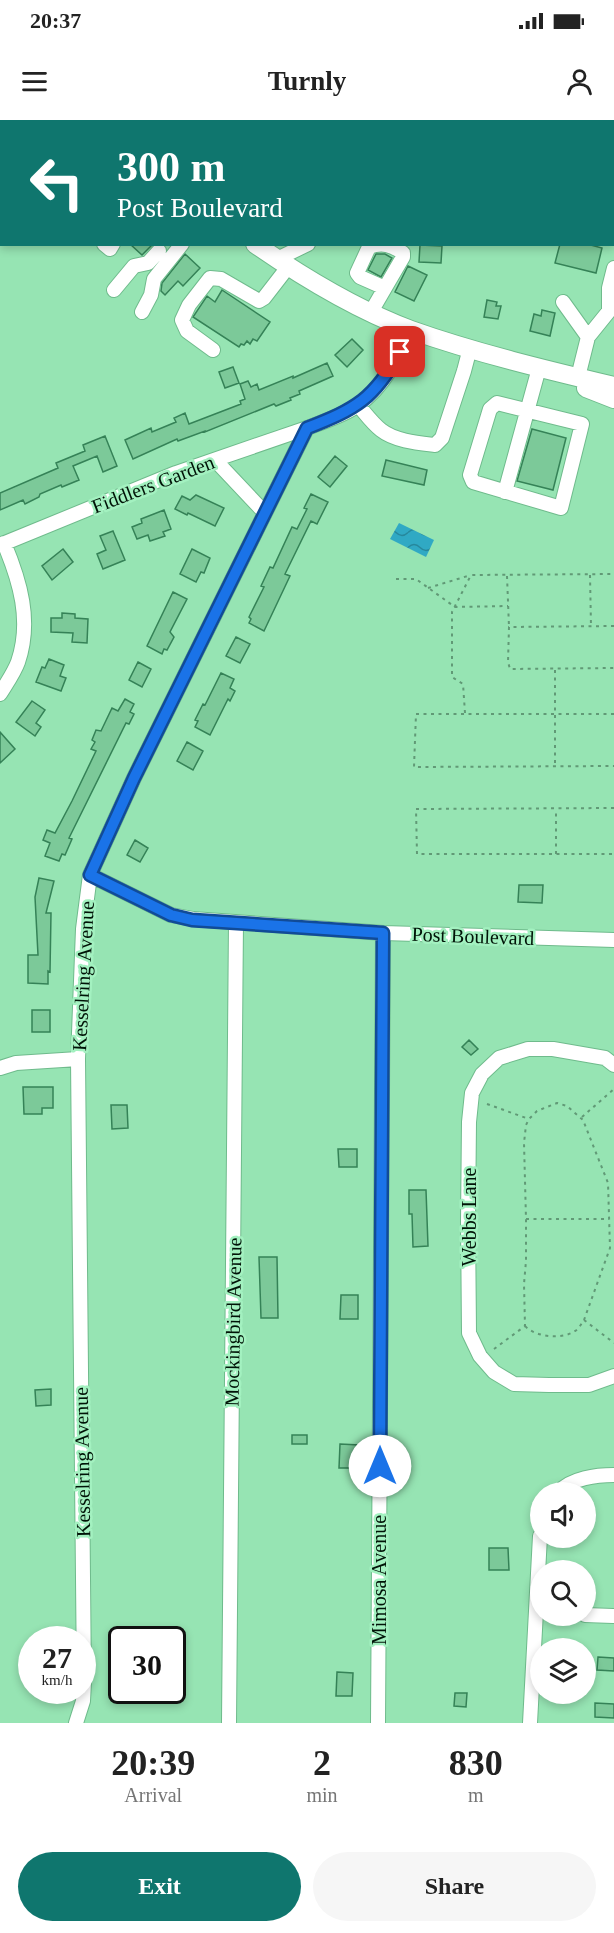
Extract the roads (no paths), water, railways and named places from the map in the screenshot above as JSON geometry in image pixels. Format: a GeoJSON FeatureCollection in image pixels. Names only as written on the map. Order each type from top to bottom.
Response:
{"type":"FeatureCollection","features":[{"type":"Feature","properties":{"kind":"main road"},"geometry":{"type":"LineString","coordinates":[[258,246],[317,285],[410,329],[534,366],[614,386]]}},
{"type":"Feature","properties":{"kind":"main road"},"geometry":{"type":"LineString","coordinates":[[534,366],[614,399]]}},
{"type":"Feature","properties":{"kind":"street"},"geometry":{"type":"LineString","coordinates":[[142,312],[151,295],[154,279],[181,246]]}},
{"type":"Feature","properties":{"kind":"street"},"geometry":{"type":"LineString","coordinates":[[213,350],[188,331],[182,320],[189,305],[210,278],[221,279],[259,301],[264,298],[283,263],[305,246]]}},
{"type":"Feature","properties":{"kind":"street"},"geometry":{"type":"LineString","coordinates":[[114,290],[134,266],[148,263],[159,251]]}},
{"type":"Feature","properties":{"kind":"street"},"geometry":{"type":"LineString","coordinates":[[578,377],[588,337],[611,312],[609,288],[614,268]]}},
{"type":"Feature","properties":{"kind":"street"},"geometry":{"type":"LineString","coordinates":[[371,312],[385,288]]}},
{"type":"Feature","properties":{"kind":"street"},"geometry":{"type":"LineString","coordinates":[[563,302],[588,337]]}},
{"type":"Feature","properties":{"kind":"street"},"geometry":{"type":"LineString","coordinates":[[307,428],[341,415],[358,405],[374,390],[391,370],[410,329]]}},
{"type":"Feature","properties":{"kind":"street"},"geometry":{"type":"LineString","coordinates":[[358,405],[379,429],[387,434],[409,441],[435,445],[442,438],[470,348]]}},
{"type":"Feature","properties":{"kind":"street"},"geometry":{"type":"LineString","coordinates":[[505,492],[528,410],[534,366]]}},
{"type":"Feature","properties":{"kind":"street"},"geometry":{"type":"LineString","coordinates":[[497,403],[582,424],[561,508],[505,492],[472,482],[470,475],[490,409],[497,403]]}},
{"type":"Feature","properties":{"kind":"street","name":"Fiddlers Garden"},"geometry":{"type":"LineString","coordinates":[[2,544],[176,473],[307,428]]}},
{"type":"Feature","properties":{"kind":"street","name":"Kesselring Avenue"},"geometry":{"type":"LineString","coordinates":[[76,1723],[83,1701],[84,1682],[78,1059],[83,928],[90,875],[134,778],[307,428]]}},
{"type":"Feature","properties":{"kind":"street"},"geometry":{"type":"LineString","coordinates":[[215,460],[265,513]]}},
{"type":"Feature","properties":{"kind":"street"},"geometry":{"type":"LineString","coordinates":[[0,694],[19,661],[23,635],[24,601],[14,565],[2,544]]}},
{"type":"Feature","properties":{"kind":"street","name":"Post Boulevard"},"geometry":{"type":"LineString","coordinates":[[90,875],[171,915],[192,920],[383,933],[614,940]]}},
{"type":"Feature","properties":{"kind":"street","name":"Mockingbird Avenue"},"geometry":{"type":"LineString","coordinates":[[229,1723],[236,922]]}},
{"type":"Feature","properties":{"kind":"street","name":"Mimosa Avenue"},"geometry":{"type":"LineString","coordinates":[[378,1723],[383,933]]}},
{"type":"Feature","properties":{"kind":"street","name":"Webbs Lane"},"geometry":{"type":"LineString","coordinates":[[614,1065],[605,1058],[554,1049],[528,1049],[499,1058],[482,1074],[472,1093],[469,1122],[468,1221],[469,1333],[480,1356],[494,1372],[514,1383],[549,1385],[590,1384],[614,1376]]}},
{"type":"Feature","properties":{"kind":"street"},"geometry":{"type":"LineString","coordinates":[[0,1068],[16,1062],[78,1059]]}},
{"type":"Feature","properties":{"kind":"street"},"geometry":{"type":"LineString","coordinates":[[574,1482],[601,1475],[614,1475]]}},
{"type":"Feature","properties":{"kind":"street"},"geometry":{"type":"LineString","coordinates":[[596,1615],[613,1616]]}},
{"type":"Feature","properties":{"kind":"street"},"geometry":{"type":"LineString","coordinates":[[530,1723],[537,1626]]}},
{"type":"Feature","properties":{"kind":"water"},"geometry":{"type":"Polygon","coordinates":[[[399,523],[434,540],[426,557],[390,539],[399,523]]]}}]}
